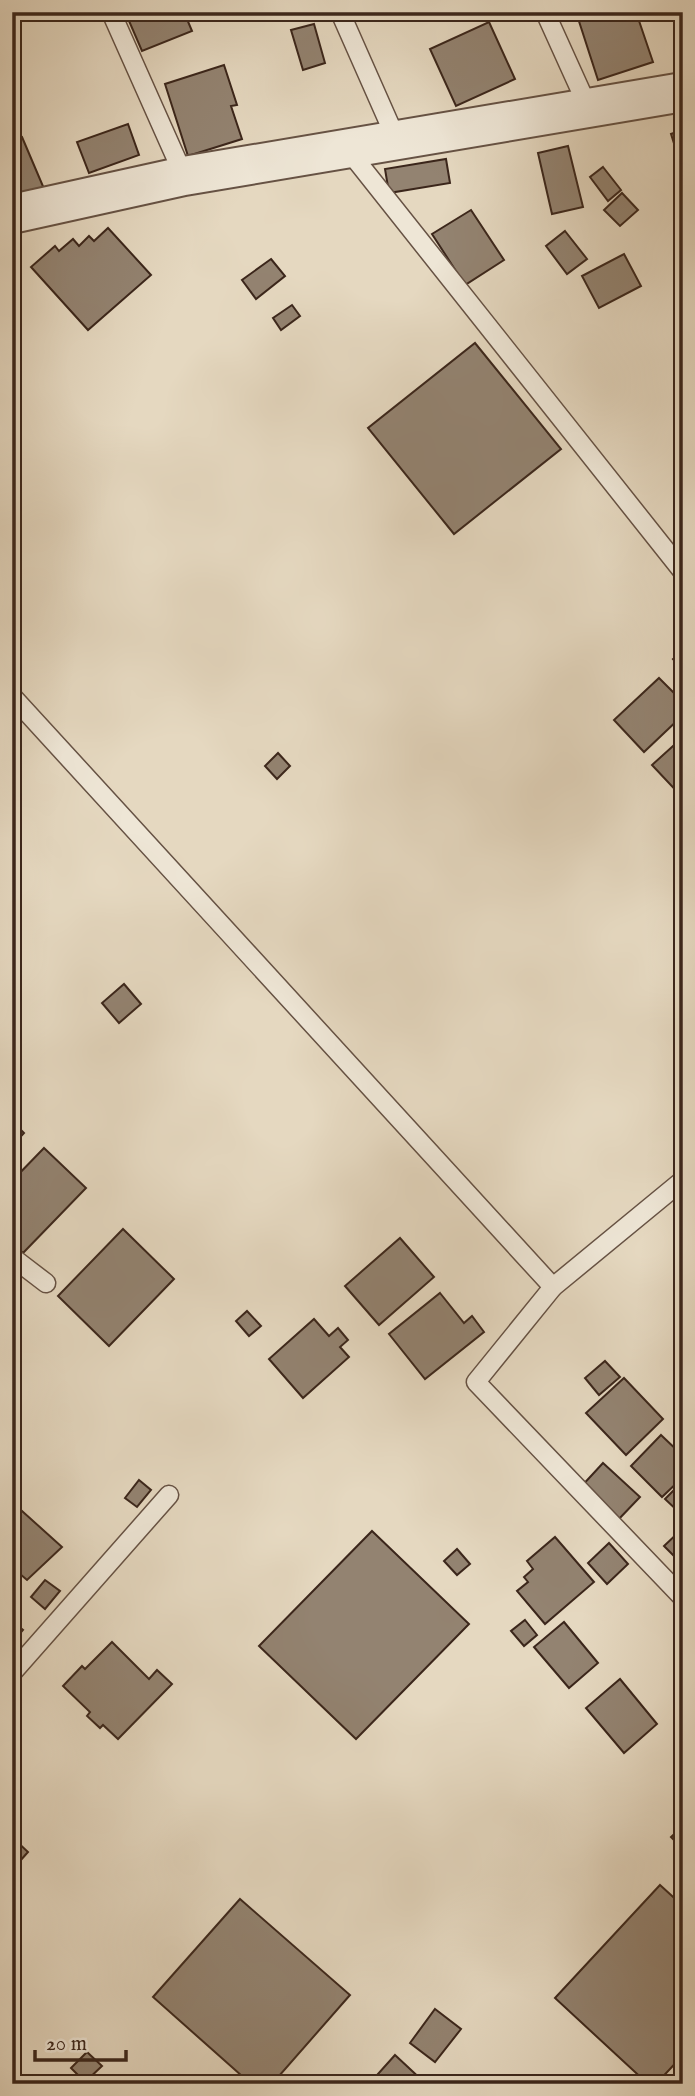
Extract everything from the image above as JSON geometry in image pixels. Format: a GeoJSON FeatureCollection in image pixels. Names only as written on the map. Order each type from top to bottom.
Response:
{"type":"FeatureCollection","features":[{"type":"Feature","properties":{"kind":"street"},"geometry":{"type":"LineString","coordinates":[[12,214],[184,176],[683,92]]}},
{"type":"Feature","properties":{"kind":"lane"},"geometry":{"type":"LineString","coordinates":[[111,12],[184,176]]}},
{"type":"Feature","properties":{"kind":"lane"},"geometry":{"type":"LineString","coordinates":[[340,12],[397,141]]}},
{"type":"Feature","properties":{"kind":"lane"},"geometry":{"type":"LineString","coordinates":[[545,12],[588,107]]}},
{"type":"Feature","properties":{"kind":"lane"},"geometry":{"type":"LineString","coordinates":[[348,150],[683,572]]}},
{"type":"Feature","properties":{"kind":"lane"},"geometry":{"type":"LineString","coordinates":[[12,696],[553,1287]]}},
{"type":"Feature","properties":{"kind":"lane"},"geometry":{"type":"LineString","coordinates":[[683,1180],[553,1287],[476,1382],[683,1598]]}},
{"type":"Feature","properties":{"kind":"lane"},"geometry":{"type":"LineString","coordinates":[[12,1257],[46,1283]]}},
{"type":"Feature","properties":{"kind":"lane"},"geometry":{"type":"LineString","coordinates":[[12,1673],[169,1495]]}},
{"type":"Feature","properties":{"kind":"building"},"geometry":{"type":"Polygon","coordinates":[[[184,12],[192,31],[142,51],[126,14],[184,12]]]}},
{"type":"Feature","properties":{"kind":"building"},"geometry":{"type":"Polygon","coordinates":[[[576,12],[636,12],[653,62],[598,80],[576,12]]]}},
{"type":"Feature","properties":{"kind":"building"},"geometry":{"type":"Polygon","coordinates":[[[489,22],[515,79],[456,106],[430,49],[489,22]]]}},
{"type":"Feature","properties":{"kind":"building"},"geometry":{"type":"Polygon","coordinates":[[[314,24],[325,63],[303,70],[291,30],[314,24]]]}},
{"type":"Feature","properties":{"kind":"building"},"geometry":{"type":"Polygon","coordinates":[[[224,65],[237,105],[231,106],[242,139],[188,156],[165,84],[224,65]]]}},
{"type":"Feature","properties":{"kind":"building"},"geometry":{"type":"Polygon","coordinates":[[[128,124],[139,155],[89,173],[77,142],[128,124]]]}},
{"type":"Feature","properties":{"kind":"building"},"geometry":{"type":"Polygon","coordinates":[[[683,130],[683,172],[671,134],[683,130]]]}},
{"type":"Feature","properties":{"kind":"building"},"geometry":{"type":"Polygon","coordinates":[[[22,137],[45,191],[12,206],[12,141],[22,137]]]}},
{"type":"Feature","properties":{"kind":"building"},"geometry":{"type":"Polygon","coordinates":[[[568,146],[583,207],[552,214],[538,153],[568,146]]]}},
{"type":"Feature","properties":{"kind":"building"},"geometry":{"type":"Polygon","coordinates":[[[446,159],[450,183],[389,193],[385,169],[446,159]]]}},
{"type":"Feature","properties":{"kind":"building"},"geometry":{"type":"Polygon","coordinates":[[[603,167],[621,190],[608,201],[590,177],[603,167]]]}},
{"type":"Feature","properties":{"kind":"building"},"geometry":{"type":"Polygon","coordinates":[[[622,193],[638,210],[620,226],[604,210],[622,193]]]}},
{"type":"Feature","properties":{"kind":"building"},"geometry":{"type":"Polygon","coordinates":[[[471,210],[504,260],[465,285],[432,234],[471,210]]]}},
{"type":"Feature","properties":{"kind":"building"},"geometry":{"type":"Polygon","coordinates":[[[108,228],[151,275],[88,330],[31,267],[55,246],[59,251],[73,239],[79,246],[89,236],[94,241],[108,228]]]}},
{"type":"Feature","properties":{"kind":"building"},"geometry":{"type":"Polygon","coordinates":[[[565,231],[587,259],[567,274],[546,246],[565,231]]]}},
{"type":"Feature","properties":{"kind":"building"},"geometry":{"type":"Polygon","coordinates":[[[624,254],[641,286],[599,308],[582,276],[624,254]]]}},
{"type":"Feature","properties":{"kind":"building"},"geometry":{"type":"Polygon","coordinates":[[[271,259],[285,276],[256,299],[242,280],[271,259]]]}},
{"type":"Feature","properties":{"kind":"building"},"geometry":{"type":"Polygon","coordinates":[[[292,305],[300,316],[281,330],[273,318],[292,305]]]}},
{"type":"Feature","properties":{"kind":"building"},"geometry":{"type":"Polygon","coordinates":[[[475,343],[561,449],[454,534],[368,428],[475,343]]]}},
{"type":"Feature","properties":{"kind":"building"},"geometry":{"type":"Polygon","coordinates":[[[683,651],[683,670],[673,659],[683,651]]]}},
{"type":"Feature","properties":{"kind":"building"},"geometry":{"type":"Polygon","coordinates":[[[659,678],[683,702],[683,715],[644,752],[614,720],[659,678]]]}},
{"type":"Feature","properties":{"kind":"building"},"geometry":{"type":"Polygon","coordinates":[[[683,737],[683,798],[652,765],[683,737]]]}},
{"type":"Feature","properties":{"kind":"building"},"geometry":{"type":"Polygon","coordinates":[[[278,753],[290,766],[277,779],[265,766],[278,753]]]}},
{"type":"Feature","properties":{"kind":"building"},"geometry":{"type":"Polygon","coordinates":[[[124,984],[141,1004],[119,1023],[102,1003],[124,984]]]}},
{"type":"Feature","properties":{"kind":"building"},"geometry":{"type":"Polygon","coordinates":[[[12,1121],[24,1133],[12,1146],[12,1121]]]}},
{"type":"Feature","properties":{"kind":"building"},"geometry":{"type":"Polygon","coordinates":[[[44,1148],[86,1188],[23,1253],[12,1243],[12,1181],[44,1148]]]}},
{"type":"Feature","properties":{"kind":"building"},"geometry":{"type":"Polygon","coordinates":[[[123,1229],[174,1279],[109,1346],[58,1296],[123,1229]]]}},
{"type":"Feature","properties":{"kind":"building"},"geometry":{"type":"Polygon","coordinates":[[[400,1238],[434,1277],[379,1325],[345,1286],[400,1238]]]}},
{"type":"Feature","properties":{"kind":"building"},"geometry":{"type":"Polygon","coordinates":[[[440,1293],[464,1323],[472,1316],[484,1332],[425,1379],[389,1334],[440,1293]]]}},
{"type":"Feature","properties":{"kind":"building"},"geometry":{"type":"Polygon","coordinates":[[[247,1311],[261,1326],[249,1336],[236,1321],[247,1311]]]}},
{"type":"Feature","properties":{"kind":"building"},"geometry":{"type":"Polygon","coordinates":[[[314,1319],[329,1336],[338,1328],[348,1340],[340,1347],[349,1357],[303,1398],[269,1359],[314,1319]]]}},
{"type":"Feature","properties":{"kind":"building"},"geometry":{"type":"Polygon","coordinates":[[[605,1361],[620,1377],[599,1395],[585,1378],[605,1361]]]}},
{"type":"Feature","properties":{"kind":"building"},"geometry":{"type":"Polygon","coordinates":[[[624,1378],[663,1419],[626,1455],[586,1413],[624,1378]]]}},
{"type":"Feature","properties":{"kind":"building"},"geometry":{"type":"Polygon","coordinates":[[[661,1435],[683,1456],[683,1477],[662,1497],[631,1466],[661,1435]]]}},
{"type":"Feature","properties":{"kind":"building"},"geometry":{"type":"Polygon","coordinates":[[[603,1463],[640,1497],[616,1522],[579,1489],[603,1463]]]}},
{"type":"Feature","properties":{"kind":"building"},"geometry":{"type":"Polygon","coordinates":[[[139,1480],[151,1490],[137,1507],[125,1498],[139,1480]]]}},
{"type":"Feature","properties":{"kind":"building"},"geometry":{"type":"Polygon","coordinates":[[[683,1481],[683,1516],[665,1499],[683,1481]]]}},
{"type":"Feature","properties":{"kind":"building"},"geometry":{"type":"Polygon","coordinates":[[[12,1502],[62,1547],[27,1580],[12,1567],[12,1502]]]}},
{"type":"Feature","properties":{"kind":"building"},"geometry":{"type":"Polygon","coordinates":[[[683,1528],[683,1563],[682,1564],[664,1546],[683,1528]]]}},
{"type":"Feature","properties":{"kind":"building"},"geometry":{"type":"Polygon","coordinates":[[[372,1531],[469,1624],[356,1739],[259,1646],[372,1531]]]}},
{"type":"Feature","properties":{"kind":"building"},"geometry":{"type":"Polygon","coordinates":[[[555,1537],[594,1582],[545,1624],[517,1591],[528,1582],[524,1577],[533,1569],[527,1561],[555,1537]]]}},
{"type":"Feature","properties":{"kind":"building"},"geometry":{"type":"Polygon","coordinates":[[[609,1543],[628,1564],[607,1584],[588,1563],[609,1543]]]}},
{"type":"Feature","properties":{"kind":"building"},"geometry":{"type":"Polygon","coordinates":[[[457,1549],[470,1564],[457,1575],[444,1561],[457,1549]]]}},
{"type":"Feature","properties":{"kind":"building"},"geometry":{"type":"Polygon","coordinates":[[[45,1580],[60,1591],[45,1609],[31,1597],[45,1580]]]}},
{"type":"Feature","properties":{"kind":"building"},"geometry":{"type":"Polygon","coordinates":[[[525,1620],[537,1635],[524,1646],[511,1631],[525,1620]]]}},
{"type":"Feature","properties":{"kind":"building"},"geometry":{"type":"Polygon","coordinates":[[[12,1621],[23,1630],[12,1643],[12,1621]]]}},
{"type":"Feature","properties":{"kind":"building"},"geometry":{"type":"Polygon","coordinates":[[[564,1622],[598,1663],[569,1688],[534,1647],[564,1622]]]}},
{"type":"Feature","properties":{"kind":"building"},"geometry":{"type":"Polygon","coordinates":[[[112,1642],[149,1679],[157,1670],[172,1684],[118,1739],[103,1725],[100,1728],[87,1716],[90,1712],[63,1686],[82,1666],[85,1669],[112,1642]]]}},
{"type":"Feature","properties":{"kind":"building"},"geometry":{"type":"Polygon","coordinates":[[[620,1679],[657,1724],[624,1753],[586,1708],[620,1679]]]}},
{"type":"Feature","properties":{"kind":"building"},"geometry":{"type":"Polygon","coordinates":[[[683,1826],[683,1849],[671,1837],[683,1826]]]}},
{"type":"Feature","properties":{"kind":"building"},"geometry":{"type":"Polygon","coordinates":[[[12,1837],[28,1852],[12,1870],[12,1837]]]}},
{"type":"Feature","properties":{"kind":"building"},"geometry":{"type":"Polygon","coordinates":[[[660,1885],[683,1906],[683,2055],[656,2084],[648,2084],[555,1998],[660,1885]]]}},
{"type":"Feature","properties":{"kind":"building"},"geometry":{"type":"Polygon","coordinates":[[[240,1899],[350,1995],[272,2084],[251,2084],[153,1997],[240,1899]]]}},
{"type":"Feature","properties":{"kind":"building"},"geometry":{"type":"Polygon","coordinates":[[[435,2009],[461,2029],[435,2062],[410,2043],[435,2009]]]}},
{"type":"Feature","properties":{"kind":"building"},"geometry":{"type":"Polygon","coordinates":[[[87,2052],[102,2066],[85,2082],[71,2068],[87,2052]]]}},
{"type":"Feature","properties":{"kind":"building"},"geometry":{"type":"Polygon","coordinates":[[[395,2055],[425,2083],[425,2084],[369,2084],[395,2055]]]}}]}
